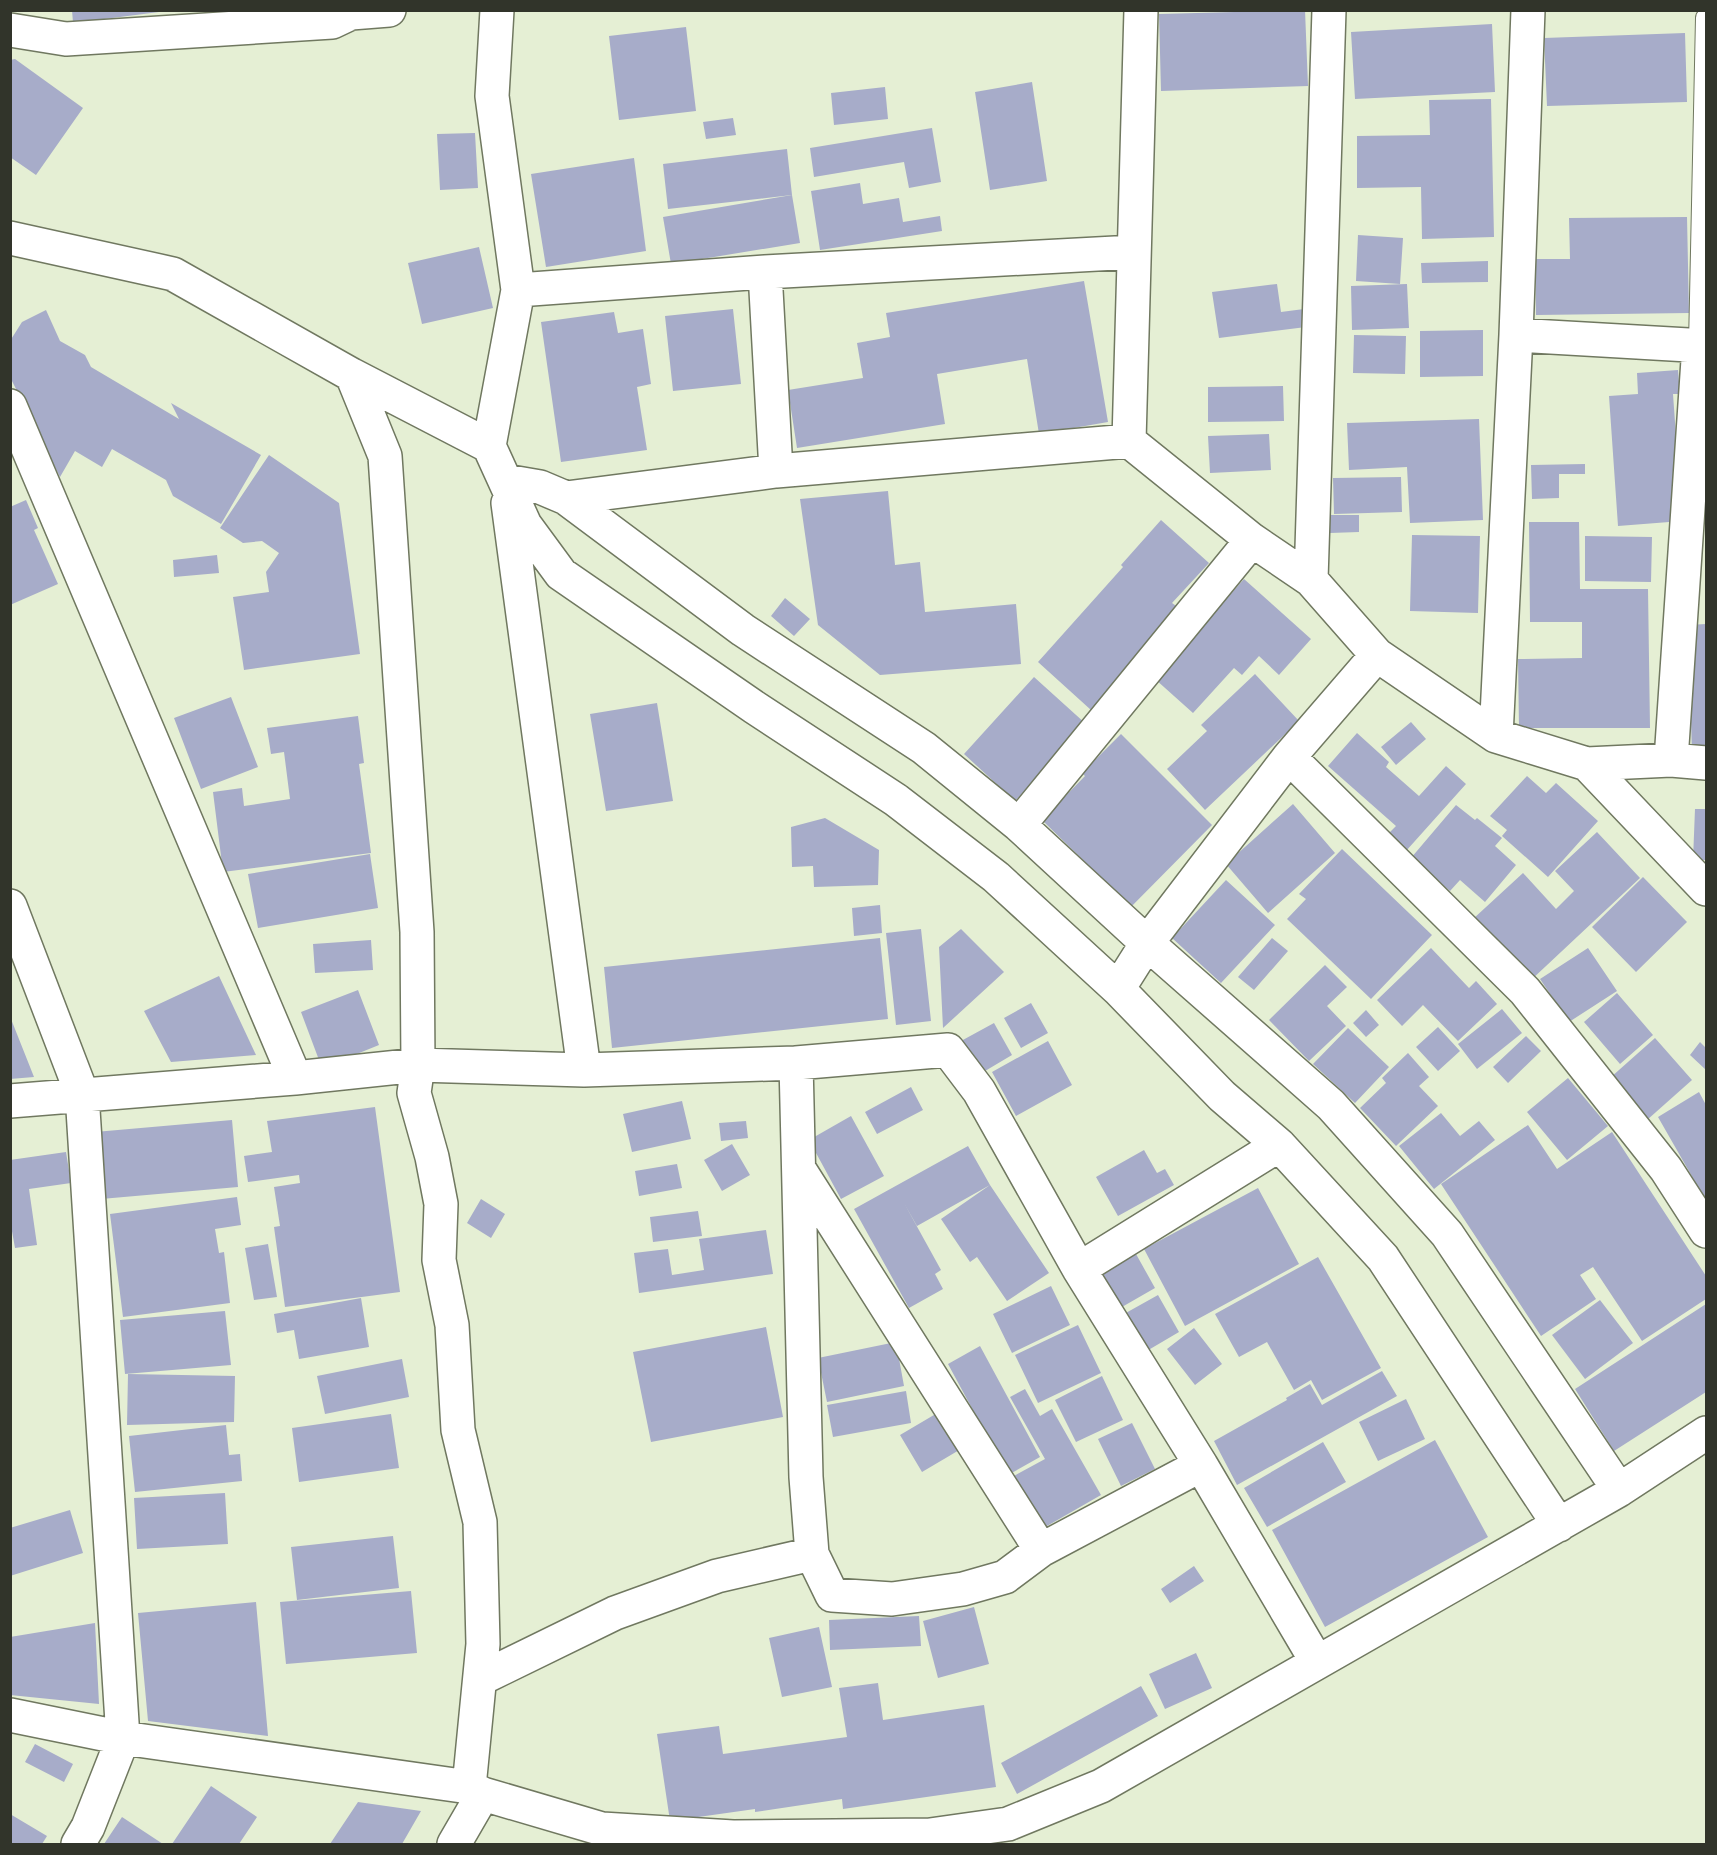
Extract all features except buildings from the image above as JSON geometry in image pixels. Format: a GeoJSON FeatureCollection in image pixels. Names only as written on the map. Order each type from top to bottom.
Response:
{"type":"FeatureCollection","features":[{"type":"Feature","properties":{"kind":"street"},"geometry":{"type":"LineString","coordinates":[[10,30],[66,39],[332,22],[351,12],[389,10]]}},
{"type":"Feature","properties":{"kind":"street"},"geometry":{"type":"LineString","coordinates":[[497,10],[492,96],[518,290],[489,446],[525,525],[561,574],[754,707],[896,800],[996,877],[1118,989],[1222,1096],[1279,1145],[1383,1258],[1559,1525]]}},
{"type":"Feature","properties":{"kind":"street"},"geometry":{"type":"LineString","coordinates":[[1129,441],[1141,10]]}},
{"type":"Feature","properties":{"kind":"street"},"geometry":{"type":"LineString","coordinates":[[1311,580],[1329,10]]}},
{"type":"Feature","properties":{"kind":"street"},"geometry":{"type":"LineString","coordinates":[[1496,736],[1516,335],[1528,10]]}},
{"type":"Feature","properties":{"kind":"street"},"geometry":{"type":"LineString","coordinates":[[10,238],[173,274],[352,375],[489,446]]}},
{"type":"Feature","properties":{"kind":"street"},"geometry":{"type":"LineString","coordinates":[[518,290],[765,272],[1134,252]]}},
{"type":"Feature","properties":{"kind":"street"},"geometry":{"type":"LineString","coordinates":[[765,272],[777,471]]}},
{"type":"Feature","properties":{"kind":"street"},"geometry":{"type":"LineString","coordinates":[[1516,335],[1703,346],[1671,760]]}},
{"type":"Feature","properties":{"kind":"street"},"geometry":{"type":"LineString","coordinates":[[352,375],[385,456],[417,932],[418,1065],[414,1093],[432,1156],[441,1204],[438,1260],[452,1325],[458,1430],[480,1522],[483,1644],[476,1790],[454,1845]]}},
{"type":"Feature","properties":{"kind":"street"},"geometry":{"type":"LineString","coordinates":[[10,406],[295,1078]]}},
{"type":"Feature","properties":{"kind":"street"},"geometry":{"type":"LineString","coordinates":[[566,498],[777,471],[1129,441],[1252,540],[1311,580],[1377,656],[1496,736],[1587,765],[1671,760],[1707,763]]}},
{"type":"Feature","properties":{"kind":"street"},"geometry":{"type":"LineString","coordinates":[[505,481],[540,487],[566,498],[743,630],[924,748],[1019,825],[1331,1106],[1447,1234],[1619,1490]]}},
{"type":"Feature","properties":{"kind":"street"},"geometry":{"type":"LineString","coordinates":[[505,481],[584,1070]]}},
{"type":"Feature","properties":{"kind":"street"},"geometry":{"type":"LineString","coordinates":[[1019,825],[1252,540]]}},
{"type":"Feature","properties":{"kind":"street"},"geometry":{"type":"LineString","coordinates":[[1118,989],[1148,943],[1289,757],[1377,656]]}},
{"type":"Feature","properties":{"kind":"street"},"geometry":{"type":"LineString","coordinates":[[1289,757],[1525,991],[1666,1168],[1707,1231]]}},
{"type":"Feature","properties":{"kind":"street"},"geometry":{"type":"LineString","coordinates":[[1587,765],[1707,889]]}},
{"type":"Feature","properties":{"kind":"street"},"geometry":{"type":"LineString","coordinates":[[10,906],[82,1094],[123,1738],[88,1827],[78,1845]]}},
{"type":"Feature","properties":{"kind":"street"},"geometry":{"type":"LineString","coordinates":[[10,1101],[295,1078],[418,1065],[584,1070],[796,1063],[948,1050],[979,1091],[1079,1269],[1201,1465],[1317,1662]]}},
{"type":"Feature","properties":{"kind":"street"},"geometry":{"type":"LineString","coordinates":[[796,1063],[806,1477],[812,1554],[832,1595],[892,1599],[963,1589],[1005,1577],[1041,1550],[1201,1465]]}},
{"type":"Feature","properties":{"kind":"street"},"geometry":{"type":"LineString","coordinates":[[1079,1269],[1279,1145]]}},
{"type":"Feature","properties":{"kind":"street"},"geometry":{"type":"LineString","coordinates":[[798,1167],[1041,1550]]}},
{"type":"Feature","properties":{"kind":"street"},"geometry":{"type":"LineString","coordinates":[[10,1715],[123,1738],[476,1790],[602,1829],[732,1837],[930,1835],[1008,1824],[1101,1786],[1559,1525],[1619,1490],[1707,1433]]}},
{"type":"Feature","properties":{"kind":"street"},"geometry":{"type":"LineString","coordinates":[[480,1679],[615,1613],[717,1576],[812,1554]]}},
{"type":"Feature","properties":{"kind":"lane"},"geometry":{"type":"LineString","coordinates":[[1703,346],[1707,18]]}}]}
